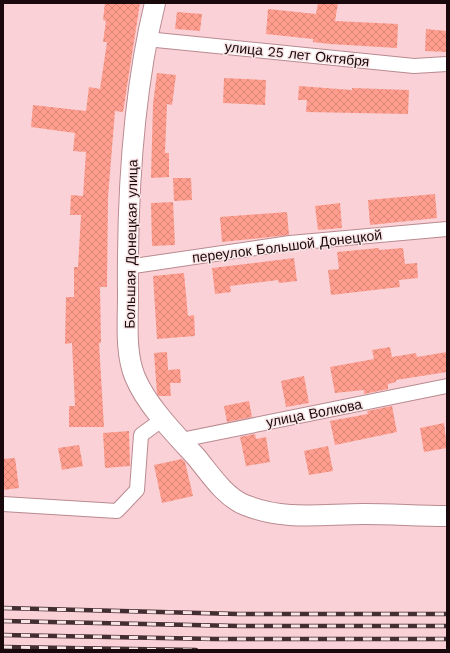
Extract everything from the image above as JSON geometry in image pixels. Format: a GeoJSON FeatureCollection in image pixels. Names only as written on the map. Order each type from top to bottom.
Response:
{"type":"FeatureCollection","features":[{"type":"Feature","properties":{"kind":"street","name":"Большая Донецкая улица"},"geometry":{"type":"LineString","coordinates":[[155,3],[146,39],[132,156],[127,267],[130,361],[136,379],[142,390],[163,419],[181,440],[227,492],[242,504],[270,514],[303,516],[364,514],[447,516]]}},
{"type":"Feature","properties":{"kind":"street","name":"улица 25 лет Октября"},"geometry":{"type":"LineString","coordinates":[[146,39],[414,66],[447,64]]}},
{"type":"Feature","properties":{"kind":"street","name":"переулок Большой Донецкой"},"geometry":{"type":"LineString","coordinates":[[127,267],[290,243],[447,229]]}},
{"type":"Feature","properties":{"kind":"street","name":"улица Волкова"},"geometry":{"type":"LineString","coordinates":[[181,440],[447,386]]}},
{"type":"Feature","properties":{"kind":"street"},"geometry":{"type":"LineString","coordinates":[[3,504],[117,510],[137,490],[140,435],[163,419]]}},
{"type":"Feature","properties":{"kind":"building"},"geometry":{"type":"Polygon","coordinates":[[[105,3],[140,3],[123,112],[115,111],[108,197],[107,287],[100,287],[101,343],[99,343],[104,427],[69,427],[69,406],[75,406],[72,343],[65,344],[66,297],[74,297],[74,267],[78,267],[81,215],[70,215],[71,195],[83,196],[86,152],[73,151],[75,133],[31,127],[33,105],[86,111],[89,87],[100,89],[107,42],[103,42],[106,21],[103,20],[105,3]]]}},
{"type":"Feature","properties":{"kind":"building"},"geometry":{"type":"Polygon","coordinates":[[[318,3],[338,3],[335,21],[398,24],[397,48],[330,44],[313,42],[313,39],[266,34],[268,9],[316,14],[318,3]]]}},
{"type":"Feature","properties":{"kind":"building"},"geometry":{"type":"Polygon","coordinates":[[[177,12],[202,14],[200,31],[175,29],[177,12]]]}},
{"type":"Feature","properties":{"kind":"building"},"geometry":{"type":"Polygon","coordinates":[[[426,29],[447,31],[447,52],[425,51],[426,29]]]}},
{"type":"Feature","properties":{"kind":"building"},"geometry":{"type":"Polygon","coordinates":[[[157,73],[176,75],[172,105],[167,104],[165,153],[169,153],[169,177],[151,178],[153,104],[157,73]]]}},
{"type":"Feature","properties":{"kind":"building"},"geometry":{"type":"Polygon","coordinates":[[[224,78],[266,80],[265,105],[223,103],[224,78]]]}},
{"type":"Feature","properties":{"kind":"building"},"geometry":{"type":"Polygon","coordinates":[[[299,86],[352,90],[352,88],[409,90],[408,114],[306,112],[307,100],[298,100],[299,86]]]}},
{"type":"Feature","properties":{"kind":"building"},"geometry":{"type":"Polygon","coordinates":[[[173,178],[191,178],[192,200],[174,201],[173,178]]]}},
{"type":"Feature","properties":{"kind":"building"},"geometry":{"type":"Polygon","coordinates":[[[435,194],[437,218],[370,225],[368,200],[435,194]]]}},
{"type":"Feature","properties":{"kind":"building"},"geometry":{"type":"Polygon","coordinates":[[[173,202],[175,245],[152,246],[151,203],[173,202]]]}},
{"type":"Feature","properties":{"kind":"building"},"geometry":{"type":"Polygon","coordinates":[[[340,203],[342,228],[318,230],[315,206],[340,203]]]}},
{"type":"Feature","properties":{"kind":"building"},"geometry":{"type":"Polygon","coordinates":[[[287,212],[289,235],[222,242],[220,217],[287,212]]]}},
{"type":"Feature","properties":{"kind":"building"},"geometry":{"type":"Polygon","coordinates":[[[379,248],[379,250],[403,248],[405,264],[417,263],[418,278],[399,280],[400,287],[331,295],[328,270],[339,269],[337,252],[379,248]]]}},
{"type":"Feature","properties":{"kind":"building"},"geometry":{"type":"Polygon","coordinates":[[[294,258],[297,281],[279,283],[278,280],[230,286],[231,292],[215,294],[212,268],[294,258]]]}},
{"type":"Feature","properties":{"kind":"building"},"geometry":{"type":"Polygon","coordinates":[[[184,273],[188,316],[194,315],[195,336],[157,339],[153,276],[184,273]]]}},
{"type":"Feature","properties":{"kind":"building"},"geometry":{"type":"Polygon","coordinates":[[[390,347],[392,357],[416,353],[417,357],[447,352],[447,372],[396,380],[396,382],[388,384],[388,389],[364,394],[364,390],[335,393],[330,367],[374,359],[372,350],[390,347]]]}},
{"type":"Feature","properties":{"kind":"building"},"geometry":{"type":"Polygon","coordinates":[[[167,352],[168,370],[180,369],[181,383],[170,383],[171,396],[159,396],[157,394],[154,353],[167,352]]]}},
{"type":"Feature","properties":{"kind":"building"},"geometry":{"type":"Polygon","coordinates":[[[304,376],[309,403],[286,407],[281,381],[304,376]]]}},
{"type":"Feature","properties":{"kind":"building"},"geometry":{"type":"Polygon","coordinates":[[[249,401],[252,417],[227,422],[224,406],[249,401]]]}},
{"type":"Feature","properties":{"kind":"building"},"geometry":{"type":"Polygon","coordinates":[[[392,406],[397,432],[335,445],[330,421],[368,414],[367,411],[392,406]]]}},
{"type":"Feature","properties":{"kind":"building"},"geometry":{"type":"Polygon","coordinates":[[[444,423],[447,448],[424,452],[420,428],[444,423]]]}},
{"type":"Feature","properties":{"kind":"building"},"geometry":{"type":"Polygon","coordinates":[[[129,431],[130,466],[105,468],[103,433],[129,431]]]}},
{"type":"Feature","properties":{"kind":"building"},"geometry":{"type":"Polygon","coordinates":[[[255,434],[256,439],[266,437],[270,462],[246,466],[240,437],[255,434]]]}},
{"type":"Feature","properties":{"kind":"building"},"geometry":{"type":"Polygon","coordinates":[[[79,445],[83,466],[62,470],[58,448],[79,445]]]}},
{"type":"Feature","properties":{"kind":"building"},"geometry":{"type":"Polygon","coordinates":[[[328,446],[333,471],[309,475],[304,451],[328,446]]]}},
{"type":"Feature","properties":{"kind":"building"},"geometry":{"type":"Polygon","coordinates":[[[15,458],[19,488],[3,490],[3,459],[15,458]]]}},
{"type":"Feature","properties":{"kind":"building"},"geometry":{"type":"Polygon","coordinates":[[[182,459],[185,462],[193,496],[162,503],[154,465],[182,459]]]}},
{"type":"Feature","properties":{"kind":"railway"},"geometry":{"type":"LineString","coordinates":[[3,608],[238,614],[447,614]]}},
{"type":"Feature","properties":{"kind":"railway"},"geometry":{"type":"LineString","coordinates":[[3,621],[239,626],[447,626]]}},
{"type":"Feature","properties":{"kind":"railway"},"geometry":{"type":"LineString","coordinates":[[3,635],[215,639],[447,639]]}},
{"type":"Feature","properties":{"kind":"railway"},"geometry":{"type":"LineString","coordinates":[[3,647],[196,650]]}}]}
